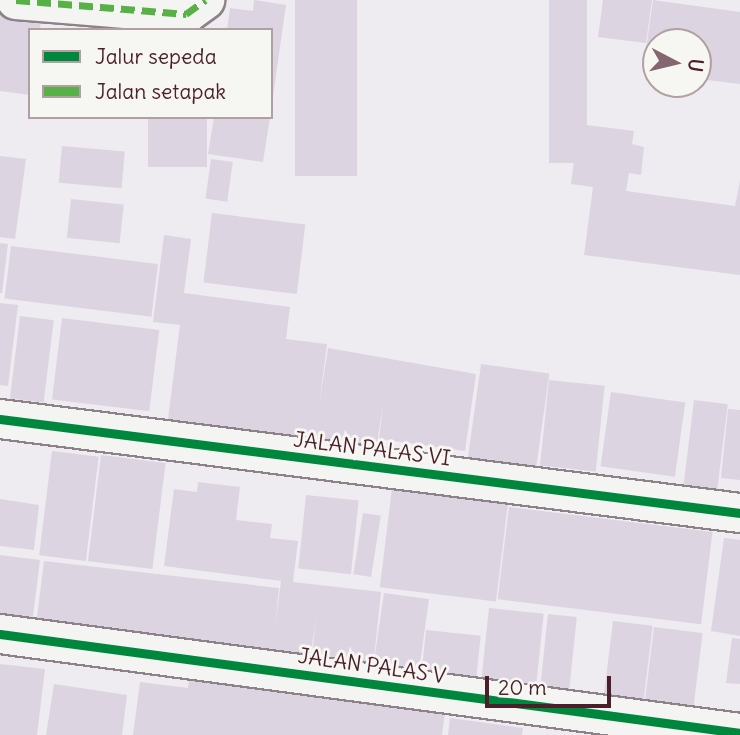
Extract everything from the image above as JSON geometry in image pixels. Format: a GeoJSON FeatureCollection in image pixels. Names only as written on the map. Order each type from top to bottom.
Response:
{"type":"FeatureCollection","features":[{"type":"Feature","properties":{"kind":"street"},"geometry":{"type":"LineString","coordinates":[[16,0],[186,14],[205,0]]}},
{"type":"Feature","properties":{"kind":"street","name":"JALAN PALAS VI"},"geometry":{"type":"LineString","coordinates":[[0,419],[740,513]]}},
{"type":"Feature","properties":{"kind":"street","name":"JALAN PALAS V"},"geometry":{"type":"LineString","coordinates":[[0,634],[740,733]]}},
{"type":"Feature","properties":{"kind":"building"},"geometry":{"type":"Polygon","coordinates":[[[254,0],[286,5],[273,96],[273,28],[227,28],[230,8],[253,11],[254,0]]]}},
{"type":"Feature","properties":{"kind":"building"},"geometry":{"type":"Polygon","coordinates":[[[295,0],[357,0],[357,176],[295,176],[295,0]]]}},
{"type":"Feature","properties":{"kind":"building"},"geometry":{"type":"Polygon","coordinates":[[[549,0],[587,0],[587,163],[549,163],[549,0]]]}},
{"type":"Feature","properties":{"kind":"building"},"geometry":{"type":"Polygon","coordinates":[[[603,0],[652,0],[648,28],[642,28],[642,42],[598,37],[603,0]]]}},
{"type":"Feature","properties":{"kind":"building"},"geometry":{"type":"Polygon","coordinates":[[[653,0],[740,12],[740,84],[712,81],[712,28],[649,28],[653,0]]]}},
{"type":"Feature","properties":{"kind":"building"},"geometry":{"type":"Polygon","coordinates":[[[0,11],[41,16],[40,28],[28,28],[28,95],[0,91],[0,11]]]}},
{"type":"Feature","properties":{"kind":"building"},"geometry":{"type":"Polygon","coordinates":[[[148,119],[207,119],[207,167],[148,167],[148,119]]]}},
{"type":"Feature","properties":{"kind":"building"},"geometry":{"type":"Polygon","coordinates":[[[214,119],[270,119],[263,162],[208,154],[214,119]]]}},
{"type":"Feature","properties":{"kind":"building"},"geometry":{"type":"Polygon","coordinates":[[[579,124],[634,131],[632,144],[644,147],[641,175],[629,173],[626,191],[735,206],[740,181],[740,275],[584,255],[593,187],[571,184],[579,124]]]}},
{"type":"Feature","properties":{"kind":"building"},"geometry":{"type":"Polygon","coordinates":[[[62,146],[125,151],[122,188],[59,183],[62,146]]]}},
{"type":"Feature","properties":{"kind":"building"},"geometry":{"type":"Polygon","coordinates":[[[0,156],[26,159],[15,239],[0,237],[0,156]]]}},
{"type":"Feature","properties":{"kind":"building"},"geometry":{"type":"Polygon","coordinates":[[[211,159],[233,162],[227,202],[205,199],[211,159]]]}},
{"type":"Feature","properties":{"kind":"building"},"geometry":{"type":"Polygon","coordinates":[[[71,199],[124,205],[120,243],[67,238],[71,199]]]}},
{"type":"Feature","properties":{"kind":"building"},"geometry":{"type":"Polygon","coordinates":[[[212,213],[305,224],[297,294],[203,282],[212,213]]]}},
{"type":"Feature","properties":{"kind":"building"},"geometry":{"type":"Polygon","coordinates":[[[164,235],[191,239],[184,293],[290,307],[286,339],[327,344],[319,406],[328,348],[476,374],[465,451],[379,439],[383,403],[376,451],[168,419],[180,325],[153,322],[164,235]]]}},
{"type":"Feature","properties":{"kind":"building"},"geometry":{"type":"Polygon","coordinates":[[[0,243],[8,244],[2,293],[0,293],[0,243]]]}},
{"type":"Feature","properties":{"kind":"building"},"geometry":{"type":"Polygon","coordinates":[[[11,246],[158,264],[151,317],[5,299],[11,246]]]}},
{"type":"Feature","properties":{"kind":"building"},"geometry":{"type":"Polygon","coordinates":[[[0,303],[18,305],[8,386],[0,385],[0,303]]]}},
{"type":"Feature","properties":{"kind":"building"},"geometry":{"type":"Polygon","coordinates":[[[20,316],[54,320],[44,403],[10,398],[20,316]]]}},
{"type":"Feature","properties":{"kind":"building"},"geometry":{"type":"Polygon","coordinates":[[[62,318],[159,330],[149,411],[52,399],[62,318]]]}},
{"type":"Feature","properties":{"kind":"building"},"geometry":{"type":"Polygon","coordinates":[[[481,364],[549,374],[536,470],[468,460],[481,364]]]}},
{"type":"Feature","properties":{"kind":"building"},"geometry":{"type":"Polygon","coordinates":[[[549,380],[605,386],[596,471],[540,466],[549,380]]]}},
{"type":"Feature","properties":{"kind":"building"},"geometry":{"type":"Polygon","coordinates":[[[611,392],[685,402],[675,477],[601,466],[611,392]]]}},
{"type":"Feature","properties":{"kind":"building"},"geometry":{"type":"Polygon","coordinates":[[[694,400],[728,404],[717,490],[684,485],[694,400]]]}},
{"type":"Feature","properties":{"kind":"building"},"geometry":{"type":"Polygon","coordinates":[[[728,409],[740,410],[740,480],[721,478],[728,409]]]}},
{"type":"Feature","properties":{"kind":"building"},"geometry":{"type":"Polygon","coordinates":[[[52,451],[99,457],[86,561],[39,555],[52,451]]]}},
{"type":"Feature","properties":{"kind":"building"},"geometry":{"type":"Polygon","coordinates":[[[101,455],[166,463],[152,569],[88,561],[101,455]]]}},
{"type":"Feature","properties":{"kind":"building"},"geometry":{"type":"Polygon","coordinates":[[[198,482],[240,487],[236,520],[272,524],[270,538],[298,541],[293,582],[381,592],[373,668],[384,593],[429,599],[417,685],[311,666],[316,618],[309,666],[35,633],[44,561],[279,588],[275,628],[281,581],[164,566],[174,489],[197,492],[198,482]]]}},
{"type":"Feature","properties":{"kind":"building"},"geometry":{"type":"Polygon","coordinates":[[[392,488],[508,502],[496,602],[380,587],[392,488]]]}},
{"type":"Feature","properties":{"kind":"building"},"geometry":{"type":"Polygon","coordinates":[[[306,495],[359,501],[351,574],[298,569],[306,495]]]}},
{"type":"Feature","properties":{"kind":"building"},"geometry":{"type":"Polygon","coordinates":[[[0,499],[39,505],[34,550],[0,546],[0,499]]]}},
{"type":"Feature","properties":{"kind":"building"},"geometry":{"type":"Polygon","coordinates":[[[509,507],[712,532],[701,624],[498,599],[509,507]]]}},
{"type":"Feature","properties":{"kind":"building"},"geometry":{"type":"Polygon","coordinates":[[[363,513],[381,516],[371,577],[353,574],[363,513]]]}},
{"type":"Feature","properties":{"kind":"building"},"geometry":{"type":"Polygon","coordinates":[[[724,538],[740,540],[740,636],[711,631],[724,538]]]}},
{"type":"Feature","properties":{"kind":"building"},"geometry":{"type":"Polygon","coordinates":[[[0,555],[40,560],[31,632],[0,628],[0,555]]]}},
{"type":"Feature","properties":{"kind":"building"},"geometry":{"type":"Polygon","coordinates":[[[489,608],[544,614],[535,695],[480,690],[489,608]]]}},
{"type":"Feature","properties":{"kind":"building"},"geometry":{"type":"Polygon","coordinates":[[[548,614],[577,617],[568,704],[539,701],[548,614]]]}},
{"type":"Feature","properties":{"kind":"building"},"geometry":{"type":"Polygon","coordinates":[[[613,621],[653,626],[641,719],[602,714],[613,621]]]}},
{"type":"Feature","properties":{"kind":"building"},"geometry":{"type":"Polygon","coordinates":[[[654,627],[703,633],[692,718],[644,712],[654,627]]]}},
{"type":"Feature","properties":{"kind":"building"},"geometry":{"type":"Polygon","coordinates":[[[426,630],[481,636],[475,686],[421,681],[426,630]]]}},
{"type":"Feature","properties":{"kind":"building"},"geometry":{"type":"Polygon","coordinates":[[[732,638],[740,639],[740,684],[726,683],[732,638]]]}},
{"type":"Feature","properties":{"kind":"building"},"geometry":{"type":"Polygon","coordinates":[[[0,664],[45,669],[37,735],[0,735],[0,664]]]}},
{"type":"Feature","properties":{"kind":"building"},"geometry":{"type":"Polygon","coordinates":[[[189,680],[445,713],[442,735],[133,735],[140,682],[188,688],[189,680]]]}},
{"type":"Feature","properties":{"kind":"building"},"geometry":{"type":"Polygon","coordinates":[[[54,684],[127,695],[122,735],[46,735],[54,684]]]}},
{"type":"Feature","properties":{"kind":"building"},"geometry":{"type":"Polygon","coordinates":[[[450,718],[523,728],[522,735],[448,735],[450,718]]]}},
{"type":"Feature","properties":{"kind":"marked path"},"geometry":{"type":"LineString","coordinates":[[16,0],[186,14],[205,0]]}},
{"type":"Feature","properties":{"kind":"cycle path"},"geometry":{"type":"LineString","coordinates":[[0,419],[740,513]]}},
{"type":"Feature","properties":{"kind":"cycle path"},"geometry":{"type":"LineString","coordinates":[[0,634],[740,733]]}}]}
